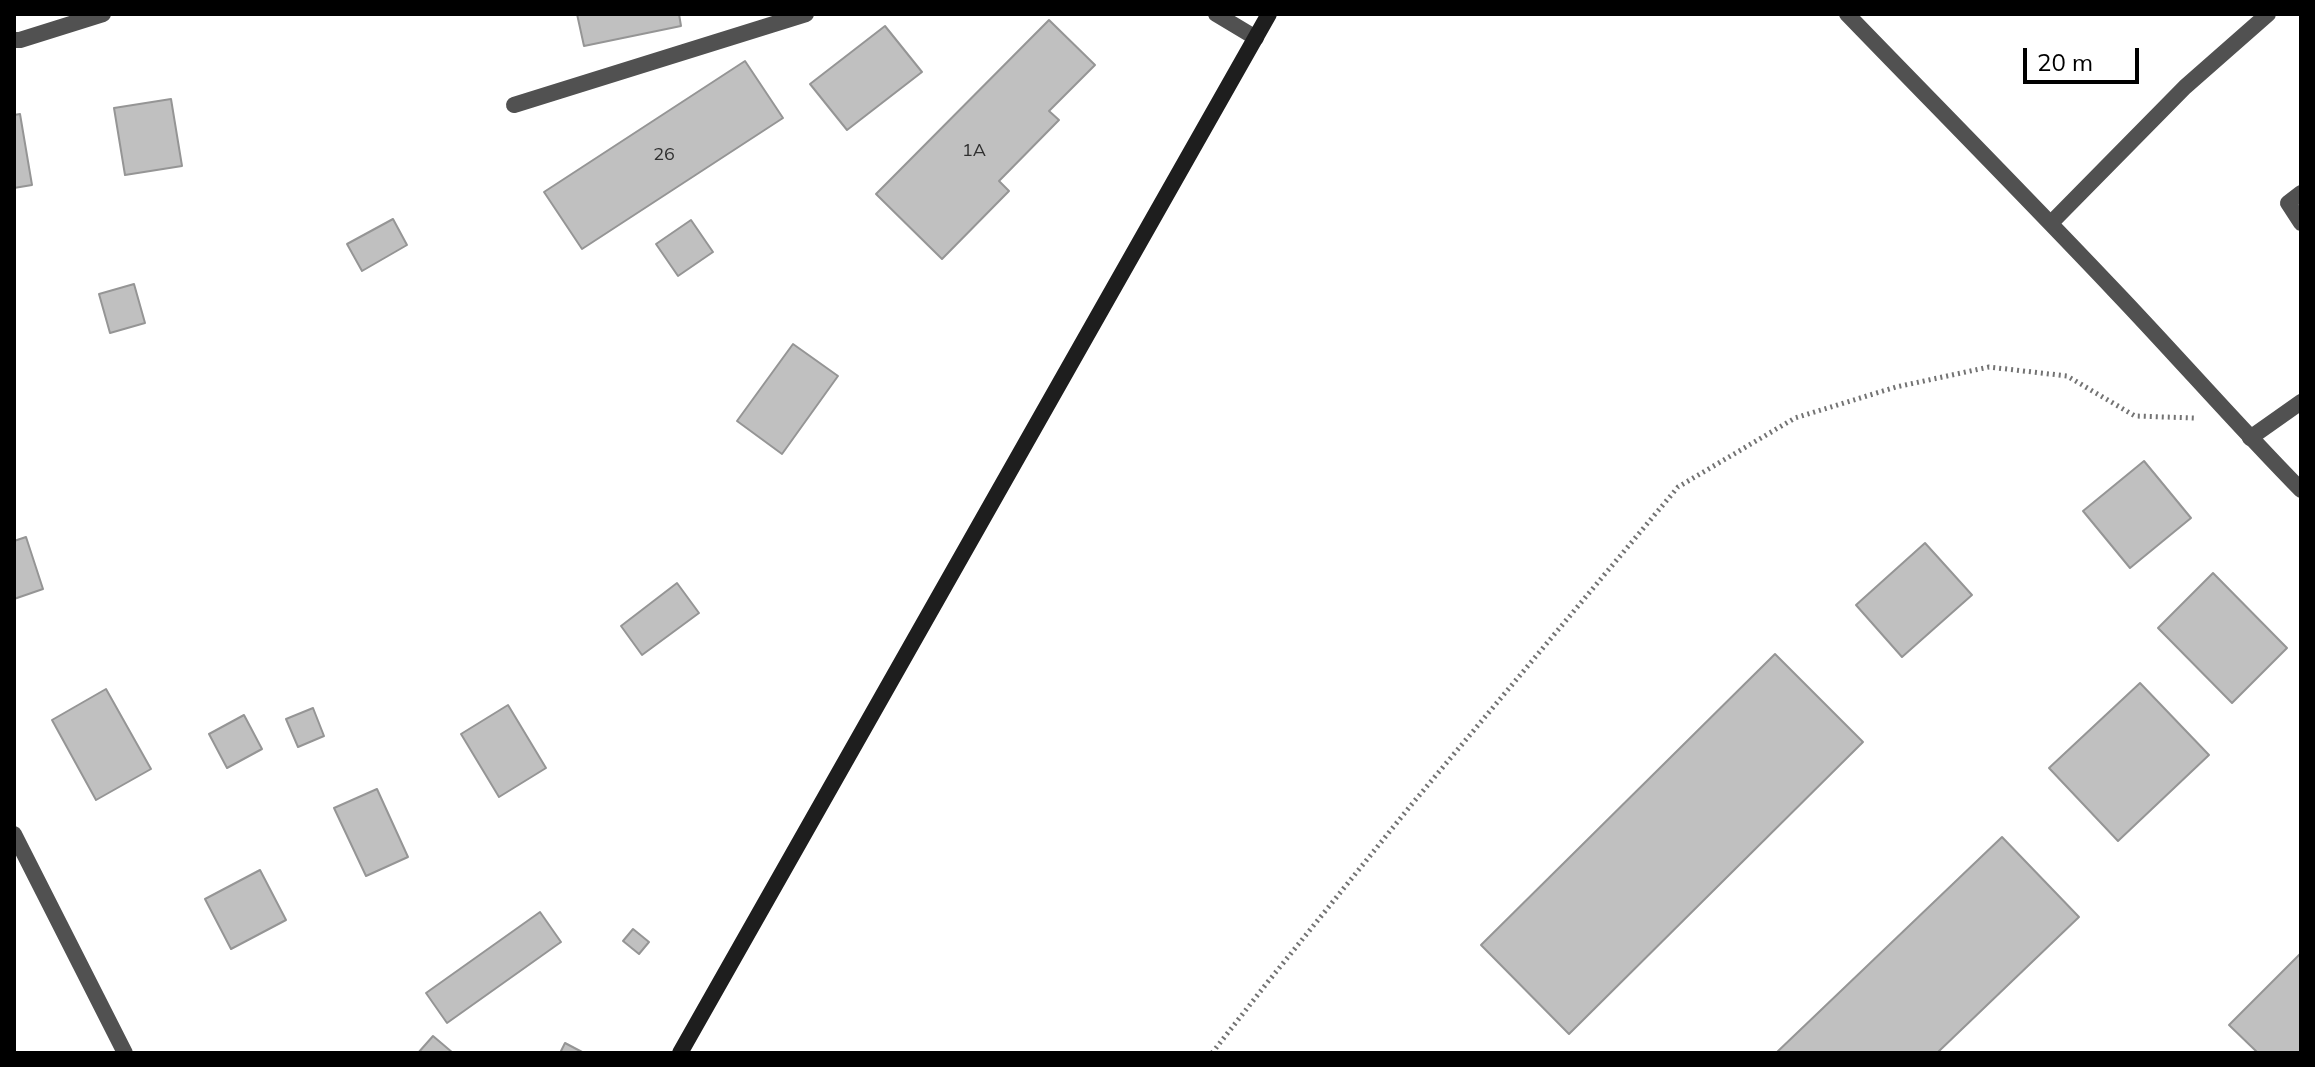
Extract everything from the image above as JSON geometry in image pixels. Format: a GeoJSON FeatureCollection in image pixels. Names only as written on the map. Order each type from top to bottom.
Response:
{"type":"FeatureCollection","features":[{"type":"Feature","properties":{"kind":"main road"},"geometry":{"type":"LineString","coordinates":[[680,1053],[1269,14]]}},
{"type":"Feature","properties":{"kind":"street"},"geometry":{"type":"LineString","coordinates":[[14,40],[103,14]]}},
{"type":"Feature","properties":{"kind":"street"},"geometry":{"type":"LineString","coordinates":[[514,105],[806,14]]}},
{"type":"Feature","properties":{"kind":"street"},"geometry":{"type":"LineString","coordinates":[[1216,14],[1256,38]]}},
{"type":"Feature","properties":{"kind":"street"},"geometry":{"type":"LineString","coordinates":[[1847,14],[2051,223],[2301,490]]}},
{"type":"Feature","properties":{"kind":"street"},"geometry":{"type":"LineString","coordinates":[[2051,223],[2185,87],[2268,14]]}},
{"type":"Feature","properties":{"kind":"street"},"geometry":{"type":"LineString","coordinates":[[2301,193],[2288,203],[2301,223]]}},
{"type":"Feature","properties":{"kind":"street"},"geometry":{"type":"LineString","coordinates":[[2250,438],[2301,402]]}},
{"type":"Feature","properties":{"kind":"street"},"geometry":{"type":"LineString","coordinates":[[14,834],[125,1053]]}},
{"type":"Feature","properties":{"kind":"path"},"geometry":{"type":"LineString","coordinates":[[1212,1053],[1412,804],[1678,487],[1795,418],[1896,387],[1989,367],[2067,376],[2135,416],[2235,419]]}},
{"type":"Feature","properties":{"kind":"building"},"geometry":{"type":"Polygon","coordinates":[[[577,14],[679,14],[681,26],[584,46],[577,14]]]}},
{"type":"Feature","properties":{"kind":"building"},"geometry":{"type":"Polygon","coordinates":[[[1049,20],[1095,65],[1049,111],[1059,120],[999,181],[1009,191],[942,259],[876,194],[1049,20]]]}},
{"type":"Feature","properties":{"kind":"building"},"geometry":{"type":"Polygon","coordinates":[[[885,26],[922,72],[847,130],[810,84],[885,26]]]}},
{"type":"Feature","properties":{"kind":"building"},"geometry":{"type":"Polygon","coordinates":[[[745,61],[783,118],[582,249],[544,192],[745,61]]]}},
{"type":"Feature","properties":{"kind":"building"},"geometry":{"type":"Polygon","coordinates":[[[171,99],[182,166],[125,175],[114,108],[171,99]]]}},
{"type":"Feature","properties":{"kind":"building"},"geometry":{"type":"Polygon","coordinates":[[[20,114],[32,185],[14,188],[14,115],[20,114]]]}},
{"type":"Feature","properties":{"kind":"building"},"geometry":{"type":"Polygon","coordinates":[[[393,219],[407,245],[362,271],[347,244],[393,219]]]}},
{"type":"Feature","properties":{"kind":"building"},"geometry":{"type":"Polygon","coordinates":[[[691,220],[713,252],[678,276],[656,244],[691,220]]]}},
{"type":"Feature","properties":{"kind":"building"},"geometry":{"type":"Polygon","coordinates":[[[134,284],[145,323],[110,333],[99,294],[134,284]]]}},
{"type":"Feature","properties":{"kind":"building"},"geometry":{"type":"Polygon","coordinates":[[[793,344],[838,376],[782,454],[737,421],[793,344]]]}},
{"type":"Feature","properties":{"kind":"building"},"geometry":{"type":"Polygon","coordinates":[[[2144,461],[2191,518],[2130,568],[2083,511],[2144,461]]]}},
{"type":"Feature","properties":{"kind":"building"},"geometry":{"type":"Polygon","coordinates":[[[26,537],[43,589],[14,599],[14,541],[26,537]]]}},
{"type":"Feature","properties":{"kind":"building"},"geometry":{"type":"Polygon","coordinates":[[[1925,543],[1972,595],[1902,657],[1856,605],[1925,543]]]}},
{"type":"Feature","properties":{"kind":"building"},"geometry":{"type":"Polygon","coordinates":[[[2213,573],[2287,648],[2232,703],[2158,628],[2213,573]]]}},
{"type":"Feature","properties":{"kind":"building"},"geometry":{"type":"Polygon","coordinates":[[[677,583],[699,613],[642,655],[621,626],[677,583]]]}},
{"type":"Feature","properties":{"kind":"building"},"geometry":{"type":"Polygon","coordinates":[[[1775,654],[1863,742],[1569,1034],[1481,945],[1775,654]]]}},
{"type":"Feature","properties":{"kind":"building"},"geometry":{"type":"Polygon","coordinates":[[[2140,683],[2209,755],[2118,841],[2049,768],[2140,683]]]}},
{"type":"Feature","properties":{"kind":"building"},"geometry":{"type":"Polygon","coordinates":[[[106,689],[151,769],[96,800],[52,720],[106,689]]]}},
{"type":"Feature","properties":{"kind":"building"},"geometry":{"type":"Polygon","coordinates":[[[508,705],[546,768],[499,797],[461,734],[508,705]]]}},
{"type":"Feature","properties":{"kind":"building"},"geometry":{"type":"Polygon","coordinates":[[[313,708],[324,736],[298,747],[286,719],[313,708]]]}},
{"type":"Feature","properties":{"kind":"building"},"geometry":{"type":"Polygon","coordinates":[[[244,715],[262,749],[227,768],[209,734],[244,715]]]}},
{"type":"Feature","properties":{"kind":"building"},"geometry":{"type":"Polygon","coordinates":[[[377,789],[408,857],[366,876],[334,808],[377,789]]]}},
{"type":"Feature","properties":{"kind":"building"},"geometry":{"type":"Polygon","coordinates":[[[2002,837],[2079,917],[1937,1053],[1776,1053],[2002,837]]]}},
{"type":"Feature","properties":{"kind":"building"},"geometry":{"type":"Polygon","coordinates":[[[260,870],[286,920],[231,949],[205,899],[260,870]]]}},
{"type":"Feature","properties":{"kind":"building"},"geometry":{"type":"Polygon","coordinates":[[[540,912],[561,942],[447,1023],[426,993],[540,912]]]}},
{"type":"Feature","properties":{"kind":"building"},"geometry":{"type":"Polygon","coordinates":[[[633,929],[649,942],[639,954],[623,941],[633,929]]]}},
{"type":"Feature","properties":{"kind":"building"},"geometry":{"type":"Polygon","coordinates":[[[2301,953],[2301,1053],[2258,1053],[2229,1025],[2301,953]]]}},
{"type":"Feature","properties":{"kind":"building"},"geometry":{"type":"Polygon","coordinates":[[[433,1036],[453,1053],[418,1053],[433,1036]]]}},
{"type":"Feature","properties":{"kind":"building"},"geometry":{"type":"Polygon","coordinates":[[[565,1043],[584,1053],[560,1053],[565,1043]]]}}]}
